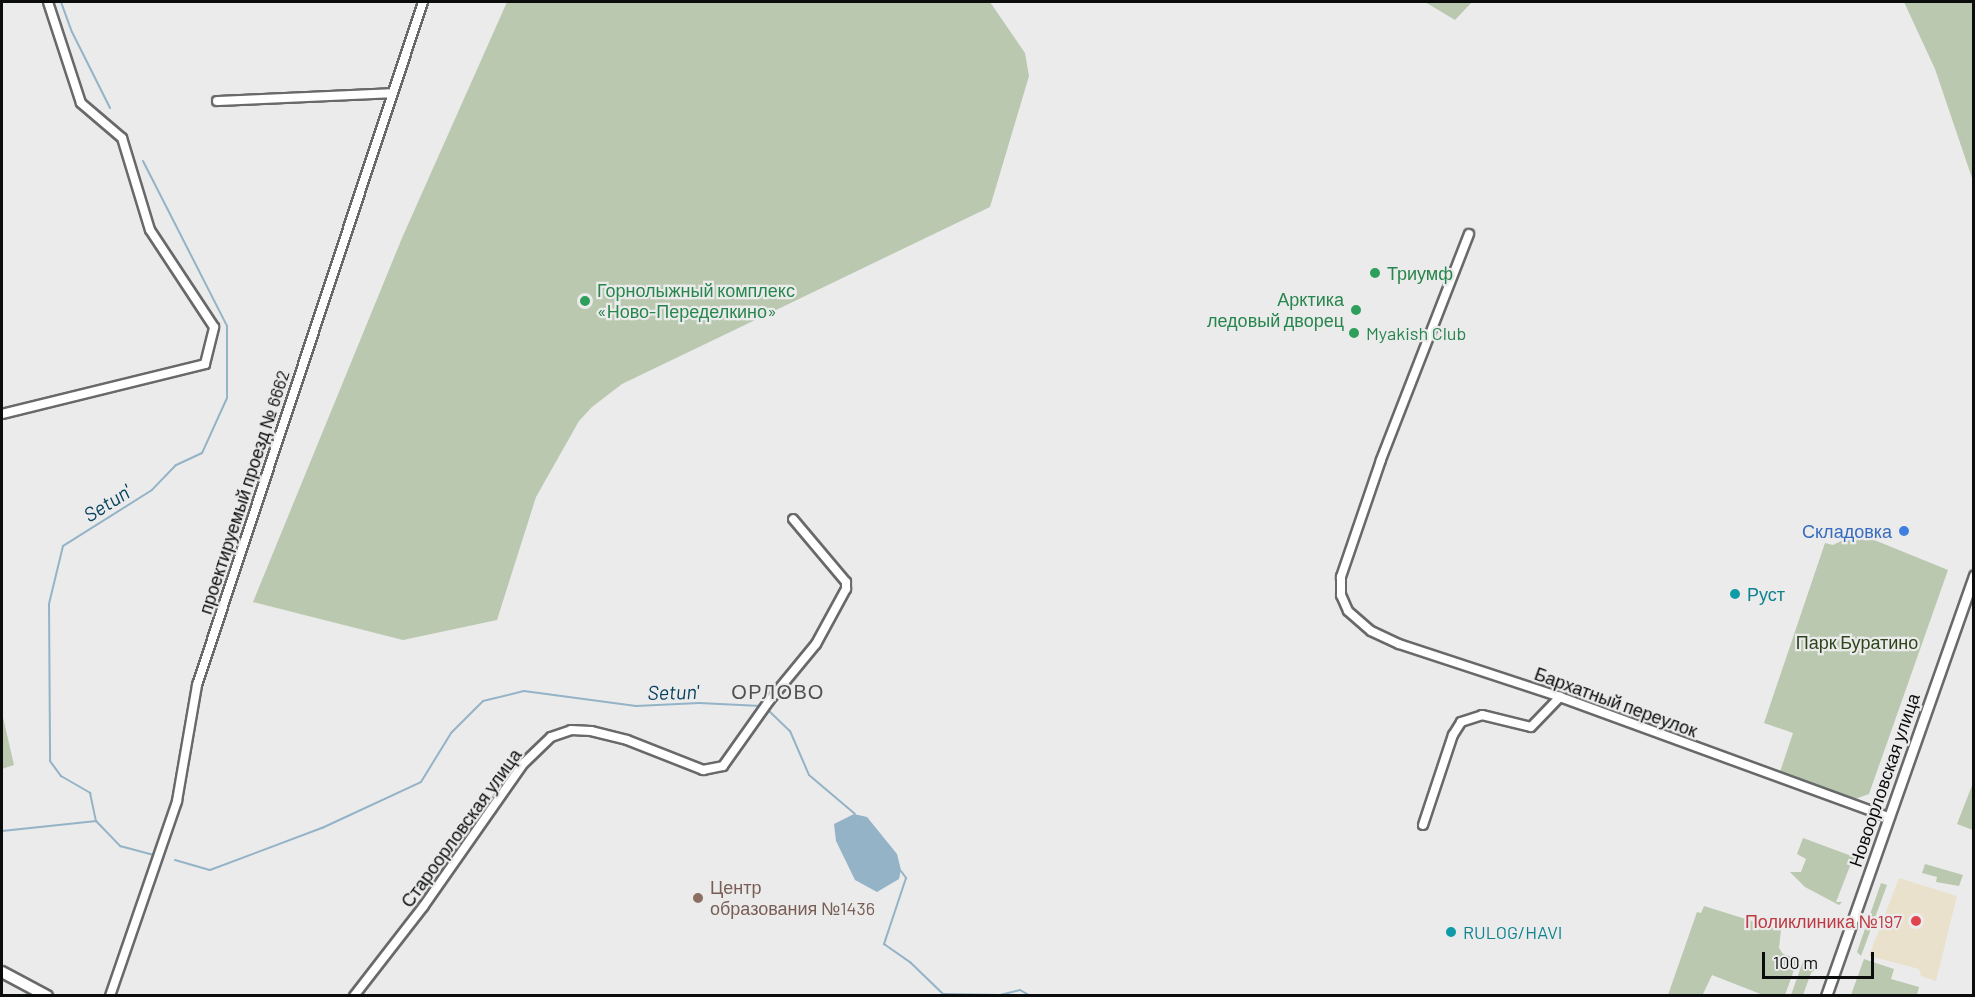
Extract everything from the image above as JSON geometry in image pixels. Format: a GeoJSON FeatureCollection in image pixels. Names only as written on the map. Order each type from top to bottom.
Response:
{"type":"FeatureCollection","features":[{"type":"Feature","properties":{"kind":"main road"},"geometry":{"type":"LineString","coordinates":[[2,972],[47,996]]}},
{"type":"Feature","properties":{"kind":"street"},"geometry":{"type":"LineString","coordinates":[[2,414],[205,364],[214,327],[150,230],[122,138],[81,103],[48,2]]}},
{"type":"Feature","properties":{"kind":"street","name":"проектируемый проезд № 6662"},"geometry":{"type":"LineString","coordinates":[[110,996],[177,801],[201,675],[423,2]]}},
{"type":"Feature","properties":{"kind":"street"},"geometry":{"type":"LineString","coordinates":[[217,101],[392,93]]}},
{"type":"Feature","properties":{"kind":"street","name":"Бархатный переулок"},"geometry":{"type":"LineString","coordinates":[[1469,234],[1381,460],[1341,577],[1344,603],[1355,619],[1381,637],[1560,697],[1888,817]]}},
{"type":"Feature","properties":{"kind":"street","name":"Староорловская улица"},"geometry":{"type":"LineString","coordinates":[[354,996],[423,907],[524,763],[551,737],[571,730],[591,731],[713,771],[723,766],[769,701],[816,644],[846,589],[846,582],[793,519]]}},
{"type":"Feature","properties":{"kind":"street","name":"Новоорловская улица"},"geometry":{"type":"LineString","coordinates":[[1826,996],[1974,575]]}},
{"type":"Feature","properties":{"kind":"street"},"geometry":{"type":"LineString","coordinates":[[1423,825],[1453,735],[1461,722],[1482,716],[1531,727],[1560,697]]}},
{"type":"Feature","properties":{"kind":"shaded area","name":"Поликлиника №197"},"geometry":{"type":"Polygon","coordinates":[[[1899,878],[1957,896],[1936,981],[1921,976],[1919,969],[1869,956],[1899,878]]]}},
{"type":"Feature","properties":{"kind":"green space","name":"Горнолыжный комплекс «Ново-Переделкино»"},"geometry":{"type":"Polygon","coordinates":[[[507,2],[990,2],[1025,53],[1029,76],[990,207],[622,384],[592,407],[579,421],[536,497],[497,620],[403,640],[253,602],[402,238],[507,2]]]}},
{"type":"Feature","properties":{"kind":"green space"},"geometry":{"type":"Polygon","coordinates":[[[1425,2],[1472,2],[1455,20],[1425,2]]]}},
{"type":"Feature","properties":{"kind":"green space"},"geometry":{"type":"Polygon","coordinates":[[[1904,2],[1973,2],[1973,181],[1935,69],[1904,2]]]}},
{"type":"Feature","properties":{"kind":"green space","name":"Парк Буратино"},"geometry":{"type":"Polygon","coordinates":[[[1857,533],[1948,570],[1869,794],[1855,799],[1780,772],[1793,733],[1764,723],[1825,543],[1833,545],[1857,533]]]}},
{"type":"Feature","properties":{"kind":"green space"},"geometry":{"type":"Polygon","coordinates":[[[2,713],[14,765],[2,769],[2,713]]]}},
{"type":"Feature","properties":{"kind":"green space"},"geometry":{"type":"Polygon","coordinates":[[[1973,783],[1973,830],[1957,824],[1973,783]]]}},
{"type":"Feature","properties":{"kind":"green space"},"geometry":{"type":"Polygon","coordinates":[[[1803,838],[1857,858],[1850,866],[1836,902],[1842,902],[1839,905],[1805,887],[1790,872],[1801,872],[1806,859],[1797,854],[1803,838]]]}},
{"type":"Feature","properties":{"kind":"green space"},"geometry":{"type":"Polygon","coordinates":[[[1925,864],[1963,875],[1959,886],[1936,882],[1937,877],[1922,873],[1925,864]]]}},
{"type":"Feature","properties":{"kind":"green space"},"geometry":{"type":"Polygon","coordinates":[[[1881,883],[1887,885],[1861,956],[1857,952],[1881,883]]]}},
{"type":"Feature","properties":{"kind":"green space"},"geometry":{"type":"Polygon","coordinates":[[[1704,906],[1781,930],[1779,948],[1783,954],[1798,959],[1785,995],[1763,995],[1712,975],[1703,994],[1706,995],[1668,995],[1697,912],[1701,913],[1704,906]]]}},
{"type":"Feature","properties":{"kind":"green space"},"geometry":{"type":"Polygon","coordinates":[[[1864,959],[1894,969],[1891,979],[1919,987],[1917,995],[1851,995],[1864,959]]]}},
{"type":"Feature","properties":{"kind":"green space"},"geometry":{"type":"Polygon","coordinates":[[[1803,961],[1818,967],[1811,973],[1803,995],[1791,995],[1803,961]]]}},
{"type":"Feature","properties":{"kind":"water"},"geometry":{"type":"Polygon","coordinates":[[[854,814],[867,817],[897,854],[901,870],[899,879],[877,892],[855,880],[836,841],[834,824],[854,814]]]}},
{"type":"Feature","properties":{"kind":"waterway","name":"Setun'"},"geometry":{"type":"LineString","coordinates":[[61,2],[72,32],[110,108]]}},
{"type":"Feature","properties":{"kind":"waterway","name":"Setun'"},"geometry":{"type":"LineString","coordinates":[[143,161],[227,326],[227,398],[202,453],[176,465],[152,490],[63,546],[49,604],[50,761],[61,776],[90,793],[96,821],[120,846],[153,855]]}},
{"type":"Feature","properties":{"kind":"waterway","name":"Setun'"},"geometry":{"type":"LineString","coordinates":[[175,860],[210,870],[322,828],[421,782],[451,733],[483,701],[524,691],[636,706],[699,703],[761,706]]}},
{"type":"Feature","properties":{"kind":"waterway","name":"Setun'"},"geometry":{"type":"LineString","coordinates":[[767,709],[790,731],[809,775],[855,814]]}},
{"type":"Feature","properties":{"kind":"waterway"},"geometry":{"type":"LineString","coordinates":[[2,831],[96,821]]}},
{"type":"Feature","properties":{"kind":"waterway","name":"Setun'"},"geometry":{"type":"LineString","coordinates":[[901,871],[906,878],[884,944],[911,963],[943,994],[1000,995],[1020,990],[1031,996]]}},
{"type":"Feature","properties":{"kind":"place","name":"Триумф"},"geometry":{"type":"Point","coordinates":[1375,273]}},
{"type":"Feature","properties":{"kind":"place","name":"Горнолыжный комплекс «Ново-Переделкино»"},"geometry":{"type":"Point","coordinates":[585,301]}},
{"type":"Feature","properties":{"kind":"place","name":"Арктика ледовый дворец"},"geometry":{"type":"Point","coordinates":[1356,310]}},
{"type":"Feature","properties":{"kind":"place","name":"Myakish Club"},"geometry":{"type":"Point","coordinates":[1354,333]}},
{"type":"Feature","properties":{"kind":"place","name":"Складовка"},"geometry":{"type":"Point","coordinates":[1904,531]}},
{"type":"Feature","properties":{"kind":"place","name":"Руст"},"geometry":{"type":"Point","coordinates":[1735,594]}},
{"type":"Feature","properties":{"kind":"place","name":"Центр образования №1436"},"geometry":{"type":"Point","coordinates":[698,898]}},
{"type":"Feature","properties":{"kind":"place","name":"Поликлиника №197"},"geometry":{"type":"Point","coordinates":[1916,921]}},
{"type":"Feature","properties":{"kind":"place","name":"RULOG/HAVI"},"geometry":{"type":"Point","coordinates":[1451,932]}},
{"type":"Feature","properties":{"kind":"district","name":"ОРЛОВО"},"geometry":{"type":"Point","coordinates":[778,691]}}]}
